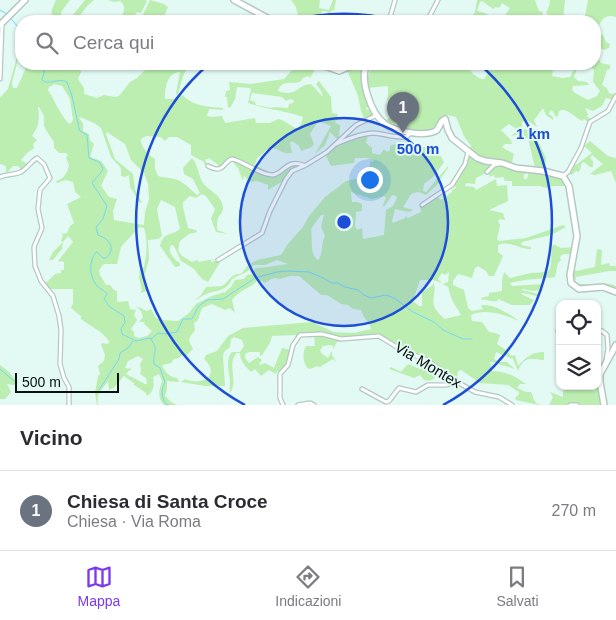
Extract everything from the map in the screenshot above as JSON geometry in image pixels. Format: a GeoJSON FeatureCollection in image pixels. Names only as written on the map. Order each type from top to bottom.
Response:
{"type":"FeatureCollection","features":[{"type":"Feature","properties":{"kind":"main road"},"geometry":{"type":"LineString","coordinates":[[1,24],[25,0]]}},
{"type":"Feature","properties":{"kind":"main road"},"geometry":{"type":"LineString","coordinates":[[234,0],[262,15]]}},
{"type":"Feature","properties":{"kind":"main road"},"geometry":{"type":"LineString","coordinates":[[364,70],[364,86],[377,115],[386,125],[409,132],[424,134],[435,132],[445,119],[451,137],[468,152],[482,160],[563,176],[569,184],[577,236],[570,275],[571,283],[579,289],[603,287],[616,292]]}},
{"type":"Feature","properties":{"kind":"main road"},"geometry":{"type":"LineString","coordinates":[[604,405],[600,379],[601,370],[616,345]]}},
{"type":"Feature","properties":{"kind":"street"},"geometry":{"type":"LineString","coordinates":[[391,15],[395,0]]}},
{"type":"Feature","properties":{"kind":"street"},"geometry":{"type":"LineString","coordinates":[[429,15],[438,0]]}},
{"type":"Feature","properties":{"kind":"street"},"geometry":{"type":"LineString","coordinates":[[0,79],[1,24]]}},
{"type":"Feature","properties":{"kind":"street"},"geometry":{"type":"LineString","coordinates":[[563,176],[568,172],[581,148],[589,124],[615,104],[616,96]]}},
{"type":"Feature","properties":{"kind":"street"},"geometry":{"type":"LineString","coordinates":[[218,260],[262,233],[270,211],[286,179],[294,170],[309,163],[334,146],[356,126],[377,115]]}},
{"type":"Feature","properties":{"kind":"street"},"geometry":{"type":"LineString","coordinates":[[334,146],[353,138],[371,134],[406,138],[409,132]]}},
{"type":"Feature","properties":{"kind":"street"},"geometry":{"type":"LineString","coordinates":[[422,205],[452,185],[465,164],[468,152]]}},
{"type":"Feature","properties":{"kind":"street"},"geometry":{"type":"LineString","coordinates":[[0,178],[28,168],[37,158],[43,163],[50,179],[41,189],[38,205],[42,226],[34,246],[35,265],[42,282],[53,296],[59,317],[60,364],[69,388],[69,405]]}},
{"type":"Feature","properties":{"kind":"street"},"geometry":{"type":"LineString","coordinates":[[208,166],[213,169],[220,168],[229,160],[234,160],[272,175],[291,164],[303,165],[309,163]]}},
{"type":"Feature","properties":{"kind":"street"},"geometry":{"type":"LineString","coordinates":[[487,172],[494,165],[504,164]]}},
{"type":"Feature","properties":{"kind":"street"},"geometry":{"type":"LineString","coordinates":[[601,331],[607,335],[606,361]]}},
{"type":"Feature","properties":{"kind":"street","name":"Via Montex"},"geometry":{"type":"LineString","coordinates":[[283,405],[280,398],[280,373],[289,364],[296,339],[302,334],[322,334],[342,339],[379,336],[403,351],[427,360],[475,392],[499,397],[512,405]]}},
{"type":"Feature","properties":{"kind":"street"},"geometry":{"type":"LineString","coordinates":[[362,389],[386,402],[399,388],[416,392],[428,385],[459,383]]}},
{"type":"Feature","properties":{"kind":"street"},"geometry":{"type":"LineString","coordinates":[[298,405],[310,403],[314,405]]}},
{"type":"Feature","properties":{"kind":"street"},"geometry":{"type":"LineString","coordinates":[[570,405],[577,405]]}},
{"type":"Feature","properties":{"kind":"green space"},"geometry":{"type":"Polygon","coordinates":[[[56,0],[70,0],[61,12],[62,15],[51,15],[56,0]]]}},
{"type":"Feature","properties":{"kind":"green space"},"geometry":{"type":"Polygon","coordinates":[[[85,0],[94,0],[80,15],[73,15],[85,0]]]}},
{"type":"Feature","properties":{"kind":"green space"},"geometry":{"type":"Polygon","coordinates":[[[108,0],[147,1],[141,13],[137,12],[135,15],[122,15],[124,6],[120,1],[108,0]]]}},
{"type":"Feature","properties":{"kind":"green space"},"geometry":{"type":"Polygon","coordinates":[[[150,0],[168,7],[165,15],[143,15],[150,0]]]}},
{"type":"Feature","properties":{"kind":"green space"},"geometry":{"type":"Polygon","coordinates":[[[291,0],[320,0],[319,8],[329,10],[333,0],[336,0],[334,11],[332,10],[330,14],[322,11],[320,15],[298,15],[296,7],[291,0]]]}},
{"type":"Feature","properties":{"kind":"green space"},"geometry":{"type":"Polygon","coordinates":[[[477,0],[535,0],[539,11],[543,12],[542,15],[505,15],[510,8],[502,3],[499,8],[493,9],[482,1],[477,11],[488,15],[473,15],[477,0]]]}},
{"type":"Feature","properties":{"kind":"green space"},"geometry":{"type":"Polygon","coordinates":[[[550,0],[565,0],[564,15],[549,15],[546,13],[550,0]]]}},
{"type":"Feature","properties":{"kind":"green space"},"geometry":{"type":"Polygon","coordinates":[[[588,0],[616,0],[616,17],[605,17],[601,22],[601,15],[585,15],[588,0]]]}},
{"type":"Feature","properties":{"kind":"green space"},"geometry":{"type":"Polygon","coordinates":[[[601,35],[610,44],[609,48],[604,50],[601,48],[601,35]]]}},
{"type":"Feature","properties":{"kind":"green space"},"geometry":{"type":"Polygon","coordinates":[[[601,63],[610,65],[602,85],[607,88],[609,93],[616,95],[614,100],[606,98],[602,106],[593,111],[585,108],[588,114],[587,117],[592,119],[588,122],[584,119],[582,121],[563,110],[559,111],[556,117],[552,110],[550,111],[549,114],[553,117],[553,120],[546,115],[543,108],[534,120],[537,127],[528,121],[522,122],[522,129],[529,130],[540,145],[546,158],[545,170],[521,166],[535,168],[528,138],[523,138],[520,134],[511,136],[518,130],[509,124],[501,130],[511,140],[512,144],[505,144],[502,147],[514,154],[512,162],[514,165],[485,160],[469,152],[471,146],[464,136],[456,117],[447,115],[441,117],[432,128],[421,132],[409,130],[394,123],[384,122],[393,115],[387,99],[388,86],[366,88],[364,75],[369,75],[370,70],[470,70],[473,74],[484,79],[488,73],[487,70],[553,70],[552,76],[562,78],[570,77],[574,70],[577,70],[574,77],[578,81],[587,82],[589,85],[573,86],[572,90],[588,100],[597,96],[600,91],[593,82],[594,70],[601,70],[601,63]]]}},
{"type":"Feature","properties":{"kind":"green space"},"geometry":{"type":"Polygon","coordinates":[[[15,64],[13,88],[17,88],[25,70],[81,70],[78,79],[84,88],[84,94],[97,98],[104,95],[119,96],[130,82],[146,70],[186,70],[177,96],[180,72],[172,75],[166,85],[165,99],[174,99],[183,95],[196,104],[223,108],[223,110],[209,109],[207,116],[222,116],[225,123],[255,118],[256,123],[270,123],[278,119],[297,129],[303,117],[248,103],[250,88],[237,87],[235,99],[230,108],[228,107],[227,97],[225,97],[226,91],[230,90],[229,82],[251,84],[284,79],[292,70],[315,70],[310,78],[308,76],[300,82],[281,85],[278,91],[290,93],[311,84],[323,97],[316,84],[319,81],[331,97],[332,113],[337,114],[338,117],[335,123],[340,125],[339,139],[330,132],[325,145],[315,154],[331,126],[318,121],[310,134],[314,144],[312,147],[301,151],[299,146],[292,141],[290,143],[292,153],[271,148],[257,158],[255,165],[269,172],[279,172],[267,173],[233,159],[220,168],[209,158],[205,160],[208,166],[191,155],[191,145],[177,137],[169,137],[165,141],[161,137],[146,136],[141,139],[145,150],[155,159],[155,169],[158,176],[180,181],[197,195],[200,193],[193,179],[184,174],[183,168],[192,158],[196,163],[203,183],[218,196],[222,203],[223,211],[218,218],[217,230],[228,234],[216,232],[211,219],[215,209],[206,196],[202,194],[196,198],[190,196],[183,202],[188,228],[197,232],[189,234],[180,241],[178,250],[181,255],[192,262],[197,260],[199,262],[219,258],[234,249],[219,259],[211,260],[211,262],[222,259],[208,282],[202,279],[194,269],[181,261],[174,246],[171,245],[172,256],[180,263],[180,266],[175,267],[160,246],[165,236],[180,229],[175,207],[161,200],[157,209],[162,236],[158,239],[148,240],[149,259],[144,277],[147,291],[140,293],[142,290],[139,278],[140,269],[143,269],[146,254],[144,228],[139,227],[121,247],[117,264],[104,264],[99,270],[106,285],[110,285],[117,291],[117,302],[128,301],[130,309],[136,310],[134,315],[137,320],[131,329],[134,332],[134,336],[139,338],[147,336],[152,331],[144,324],[145,322],[139,322],[143,317],[141,311],[136,306],[147,311],[151,309],[156,318],[161,320],[178,321],[189,313],[196,304],[225,292],[235,280],[244,279],[247,275],[253,274],[255,268],[288,264],[277,260],[265,265],[254,265],[247,272],[232,279],[230,283],[220,290],[205,294],[194,301],[206,287],[222,286],[233,276],[241,274],[249,264],[257,260],[281,255],[325,197],[346,181],[365,177],[365,170],[370,166],[370,161],[374,160],[355,158],[354,163],[331,166],[325,154],[330,150],[350,140],[368,135],[366,143],[372,148],[372,153],[380,155],[384,149],[387,152],[390,150],[390,146],[395,144],[423,147],[435,146],[440,150],[440,155],[444,162],[434,176],[424,184],[423,191],[426,192],[448,166],[448,168],[440,182],[426,195],[418,192],[411,194],[403,207],[413,210],[409,212],[395,209],[393,223],[405,218],[405,216],[408,218],[421,212],[420,207],[437,196],[441,200],[452,192],[456,188],[454,184],[469,154],[497,164],[476,178],[475,184],[466,183],[465,186],[474,187],[476,190],[496,179],[497,186],[507,185],[508,201],[489,210],[503,213],[505,220],[500,219],[498,221],[500,225],[497,239],[499,241],[526,238],[563,225],[566,227],[551,235],[522,242],[521,245],[531,247],[531,249],[511,244],[498,245],[498,252],[503,256],[494,276],[489,276],[486,271],[478,266],[475,268],[472,278],[458,274],[453,281],[453,285],[464,290],[468,308],[472,311],[483,309],[482,305],[492,306],[519,321],[489,312],[471,315],[472,321],[482,322],[489,332],[500,335],[497,344],[511,356],[515,355],[518,366],[530,356],[544,352],[544,360],[531,359],[525,361],[518,371],[513,359],[496,352],[494,359],[507,362],[515,369],[490,362],[492,371],[511,375],[526,384],[520,384],[517,388],[531,392],[534,400],[539,405],[516,400],[515,398],[519,392],[508,385],[480,383],[461,370],[458,371],[457,377],[476,391],[427,360],[402,350],[380,335],[343,338],[323,334],[298,336],[292,345],[296,335],[272,336],[262,355],[260,356],[260,352],[249,352],[245,354],[245,358],[249,363],[258,357],[262,360],[260,365],[265,363],[274,368],[282,348],[291,350],[287,365],[280,372],[277,371],[276,374],[269,370],[261,376],[255,369],[251,372],[242,361],[240,353],[237,353],[232,367],[233,384],[230,393],[229,358],[232,352],[240,352],[244,346],[242,340],[234,337],[231,339],[230,347],[224,352],[223,356],[225,386],[205,386],[181,382],[185,379],[197,381],[207,378],[211,370],[204,359],[206,355],[217,351],[228,336],[243,328],[312,322],[334,332],[354,333],[371,329],[361,310],[341,304],[327,295],[321,295],[299,276],[290,276],[280,279],[274,278],[264,283],[257,281],[232,300],[235,313],[230,308],[225,310],[212,304],[202,308],[198,320],[194,323],[195,330],[189,341],[193,349],[186,356],[182,355],[171,363],[162,365],[168,374],[177,378],[179,382],[167,381],[165,396],[177,405],[164,405],[160,399],[159,393],[162,381],[159,374],[153,377],[153,389],[147,396],[146,393],[124,376],[109,390],[108,381],[99,394],[97,405],[95,393],[100,374],[98,366],[104,361],[105,355],[101,345],[102,343],[108,344],[109,341],[99,331],[81,319],[81,316],[71,308],[73,289],[50,289],[53,294],[42,281],[47,282],[55,274],[61,273],[61,270],[64,270],[64,262],[58,261],[73,242],[68,236],[63,242],[61,241],[62,234],[67,233],[70,226],[74,223],[67,204],[81,197],[75,192],[73,182],[65,180],[57,183],[56,181],[67,173],[69,165],[66,158],[68,155],[66,153],[59,153],[54,148],[54,142],[46,130],[44,116],[39,107],[38,123],[32,136],[37,140],[33,144],[34,148],[21,160],[29,165],[22,170],[18,166],[13,166],[6,174],[6,166],[0,164],[0,98],[8,89],[15,64]],[[55,84],[49,87],[48,90],[61,113],[70,124],[73,120],[70,99],[62,86],[55,84]],[[252,93],[250,100],[255,102],[256,105],[271,108],[288,108],[289,104],[294,101],[291,99],[286,101],[282,97],[252,93]],[[80,117],[83,123],[83,131],[89,134],[90,140],[94,144],[90,157],[101,161],[108,171],[101,186],[109,197],[117,199],[113,211],[114,220],[144,225],[149,199],[148,184],[144,173],[131,160],[125,144],[107,132],[106,134],[115,159],[133,174],[135,190],[142,202],[140,203],[130,187],[129,175],[121,176],[121,168],[111,157],[101,128],[80,117]],[[351,192],[352,202],[362,204],[362,211],[356,212],[355,226],[357,230],[362,228],[363,239],[384,235],[386,210],[393,206],[397,198],[392,195],[384,207],[386,198],[384,196],[372,199],[351,192]],[[321,215],[311,229],[312,250],[318,260],[325,236],[321,227],[324,215],[321,215]],[[449,272],[445,275],[442,273],[438,279],[442,283],[433,280],[420,280],[413,301],[422,306],[422,292],[433,285],[433,281],[435,308],[445,319],[461,315],[452,300],[448,287],[443,284],[448,282],[449,272]],[[138,356],[128,361],[125,368],[132,369],[126,374],[147,384],[146,378],[140,374],[140,364],[143,359],[138,356]]]}},
{"type":"Feature","properties":{"kind":"green space"},"geometry":{"type":"Polygon","coordinates":[[[347,70],[363,70],[362,80],[371,106],[366,108],[367,110],[370,109],[374,116],[365,120],[358,96],[347,70]]]}},
{"type":"Feature","properties":{"kind":"green space"},"geometry":{"type":"Polygon","coordinates":[[[590,141],[608,156],[616,158],[616,183],[611,171],[595,175],[590,174],[603,164],[592,155],[590,158],[593,161],[593,167],[584,162],[579,172],[576,171],[572,175],[568,173],[577,157],[574,164],[576,165],[592,153],[584,146],[590,141]]]}},
{"type":"Feature","properties":{"kind":"green space"},"geometry":{"type":"Polygon","coordinates":[[[231,160],[273,176],[292,164],[301,166],[283,181],[268,190],[268,185],[257,181],[250,182],[244,176],[243,180],[238,168],[231,160]]]}},
{"type":"Feature","properties":{"kind":"green space"},"geometry":{"type":"Polygon","coordinates":[[[496,165],[503,165],[515,171],[527,170],[527,174],[524,174],[524,179],[527,179],[529,170],[560,176],[568,186],[552,186],[547,188],[539,186],[512,186],[512,181],[505,181],[503,177],[495,178],[494,175],[489,177],[489,171],[496,165]]]}},
{"type":"Feature","properties":{"kind":"green space"},"geometry":{"type":"Polygon","coordinates":[[[63,242],[62,249],[53,260],[49,260],[53,252],[63,242]]]}},
{"type":"Feature","properties":{"kind":"green space"},"geometry":{"type":"Polygon","coordinates":[[[553,244],[561,248],[575,247],[573,254],[563,254],[560,257],[561,260],[558,263],[555,277],[510,283],[512,286],[543,284],[541,290],[522,289],[539,294],[537,296],[521,294],[534,300],[530,305],[512,305],[498,299],[497,301],[482,300],[481,298],[489,296],[489,293],[502,291],[504,272],[510,278],[531,273],[548,272],[551,265],[553,244]]]}},
{"type":"Feature","properties":{"kind":"green space"},"geometry":{"type":"Polygon","coordinates":[[[597,249],[602,250],[601,265],[609,263],[610,266],[616,266],[616,271],[576,277],[575,282],[580,284],[611,284],[616,286],[616,291],[611,288],[577,287],[571,279],[576,253],[574,269],[576,271],[595,267],[597,249]]]}},
{"type":"Feature","properties":{"kind":"green space"},"geometry":{"type":"Polygon","coordinates":[[[314,335],[337,340],[356,339],[337,342],[333,349],[331,345],[323,346],[320,350],[321,353],[328,358],[332,351],[332,355],[337,363],[333,359],[320,367],[317,366],[310,369],[307,368],[304,354],[306,346],[315,346],[314,335]]]}},
{"type":"Feature","properties":{"kind":"green space"},"geometry":{"type":"Polygon","coordinates":[[[422,359],[440,369],[432,380],[424,380],[420,375],[414,378],[389,369],[391,367],[401,372],[408,364],[420,369],[423,367],[422,359]]]}},
{"type":"Feature","properties":{"kind":"green space"},"geometry":{"type":"Polygon","coordinates":[[[0,365],[18,383],[13,385],[7,384],[11,392],[5,399],[0,399],[0,365]]]}},
{"type":"Feature","properties":{"kind":"green space"},"geometry":{"type":"Polygon","coordinates":[[[563,390],[600,390],[603,405],[549,405],[553,397],[550,392],[563,397],[563,390]]]}},
{"type":"Feature","properties":{"kind":"waterway"},"geometry":{"type":"LineString","coordinates":[[0,10],[7,14]]}},
{"type":"Feature","properties":{"kind":"waterway"},"geometry":{"type":"LineString","coordinates":[[10,17],[15,23]]}},
{"type":"Feature","properties":{"kind":"waterway"},"geometry":{"type":"LineString","coordinates":[[44,70],[42,80],[45,82],[61,80],[67,82],[80,131],[87,135],[89,158],[99,162],[103,168],[92,183],[107,206],[103,219],[96,227],[98,235],[110,244],[111,251],[106,258],[103,258],[97,252],[95,253],[91,265],[92,278],[97,286],[107,294],[104,299],[110,307],[124,316],[125,322],[121,329],[122,334],[136,341],[150,338],[153,342],[155,346],[154,364],[160,368],[165,382],[162,396],[164,402],[169,405]]}},
{"type":"Feature","properties":{"kind":"waterway"},"geometry":{"type":"LineString","coordinates":[[151,339],[158,333],[177,332],[183,319],[192,319],[198,307],[207,300],[223,299],[255,278],[287,271],[309,272],[332,283],[338,283],[358,290],[371,298],[386,295],[394,298],[413,312],[434,322],[443,330],[463,339],[472,339]]}},
{"type":"Feature","properties":{"kind":"waterway"},"geometry":{"type":"LineString","coordinates":[[99,390],[119,359],[120,353],[128,348],[133,341]]}},
{"type":"Feature","properties":{"kind":"waterway"},"geometry":{"type":"LineString","coordinates":[[0,369],[14,381]]}},
{"type":"Feature","properties":{"kind":"place","name":"Chiesa di Santa Croce"},"geometry":{"type":"Point","coordinates":[403,133]}}]}
